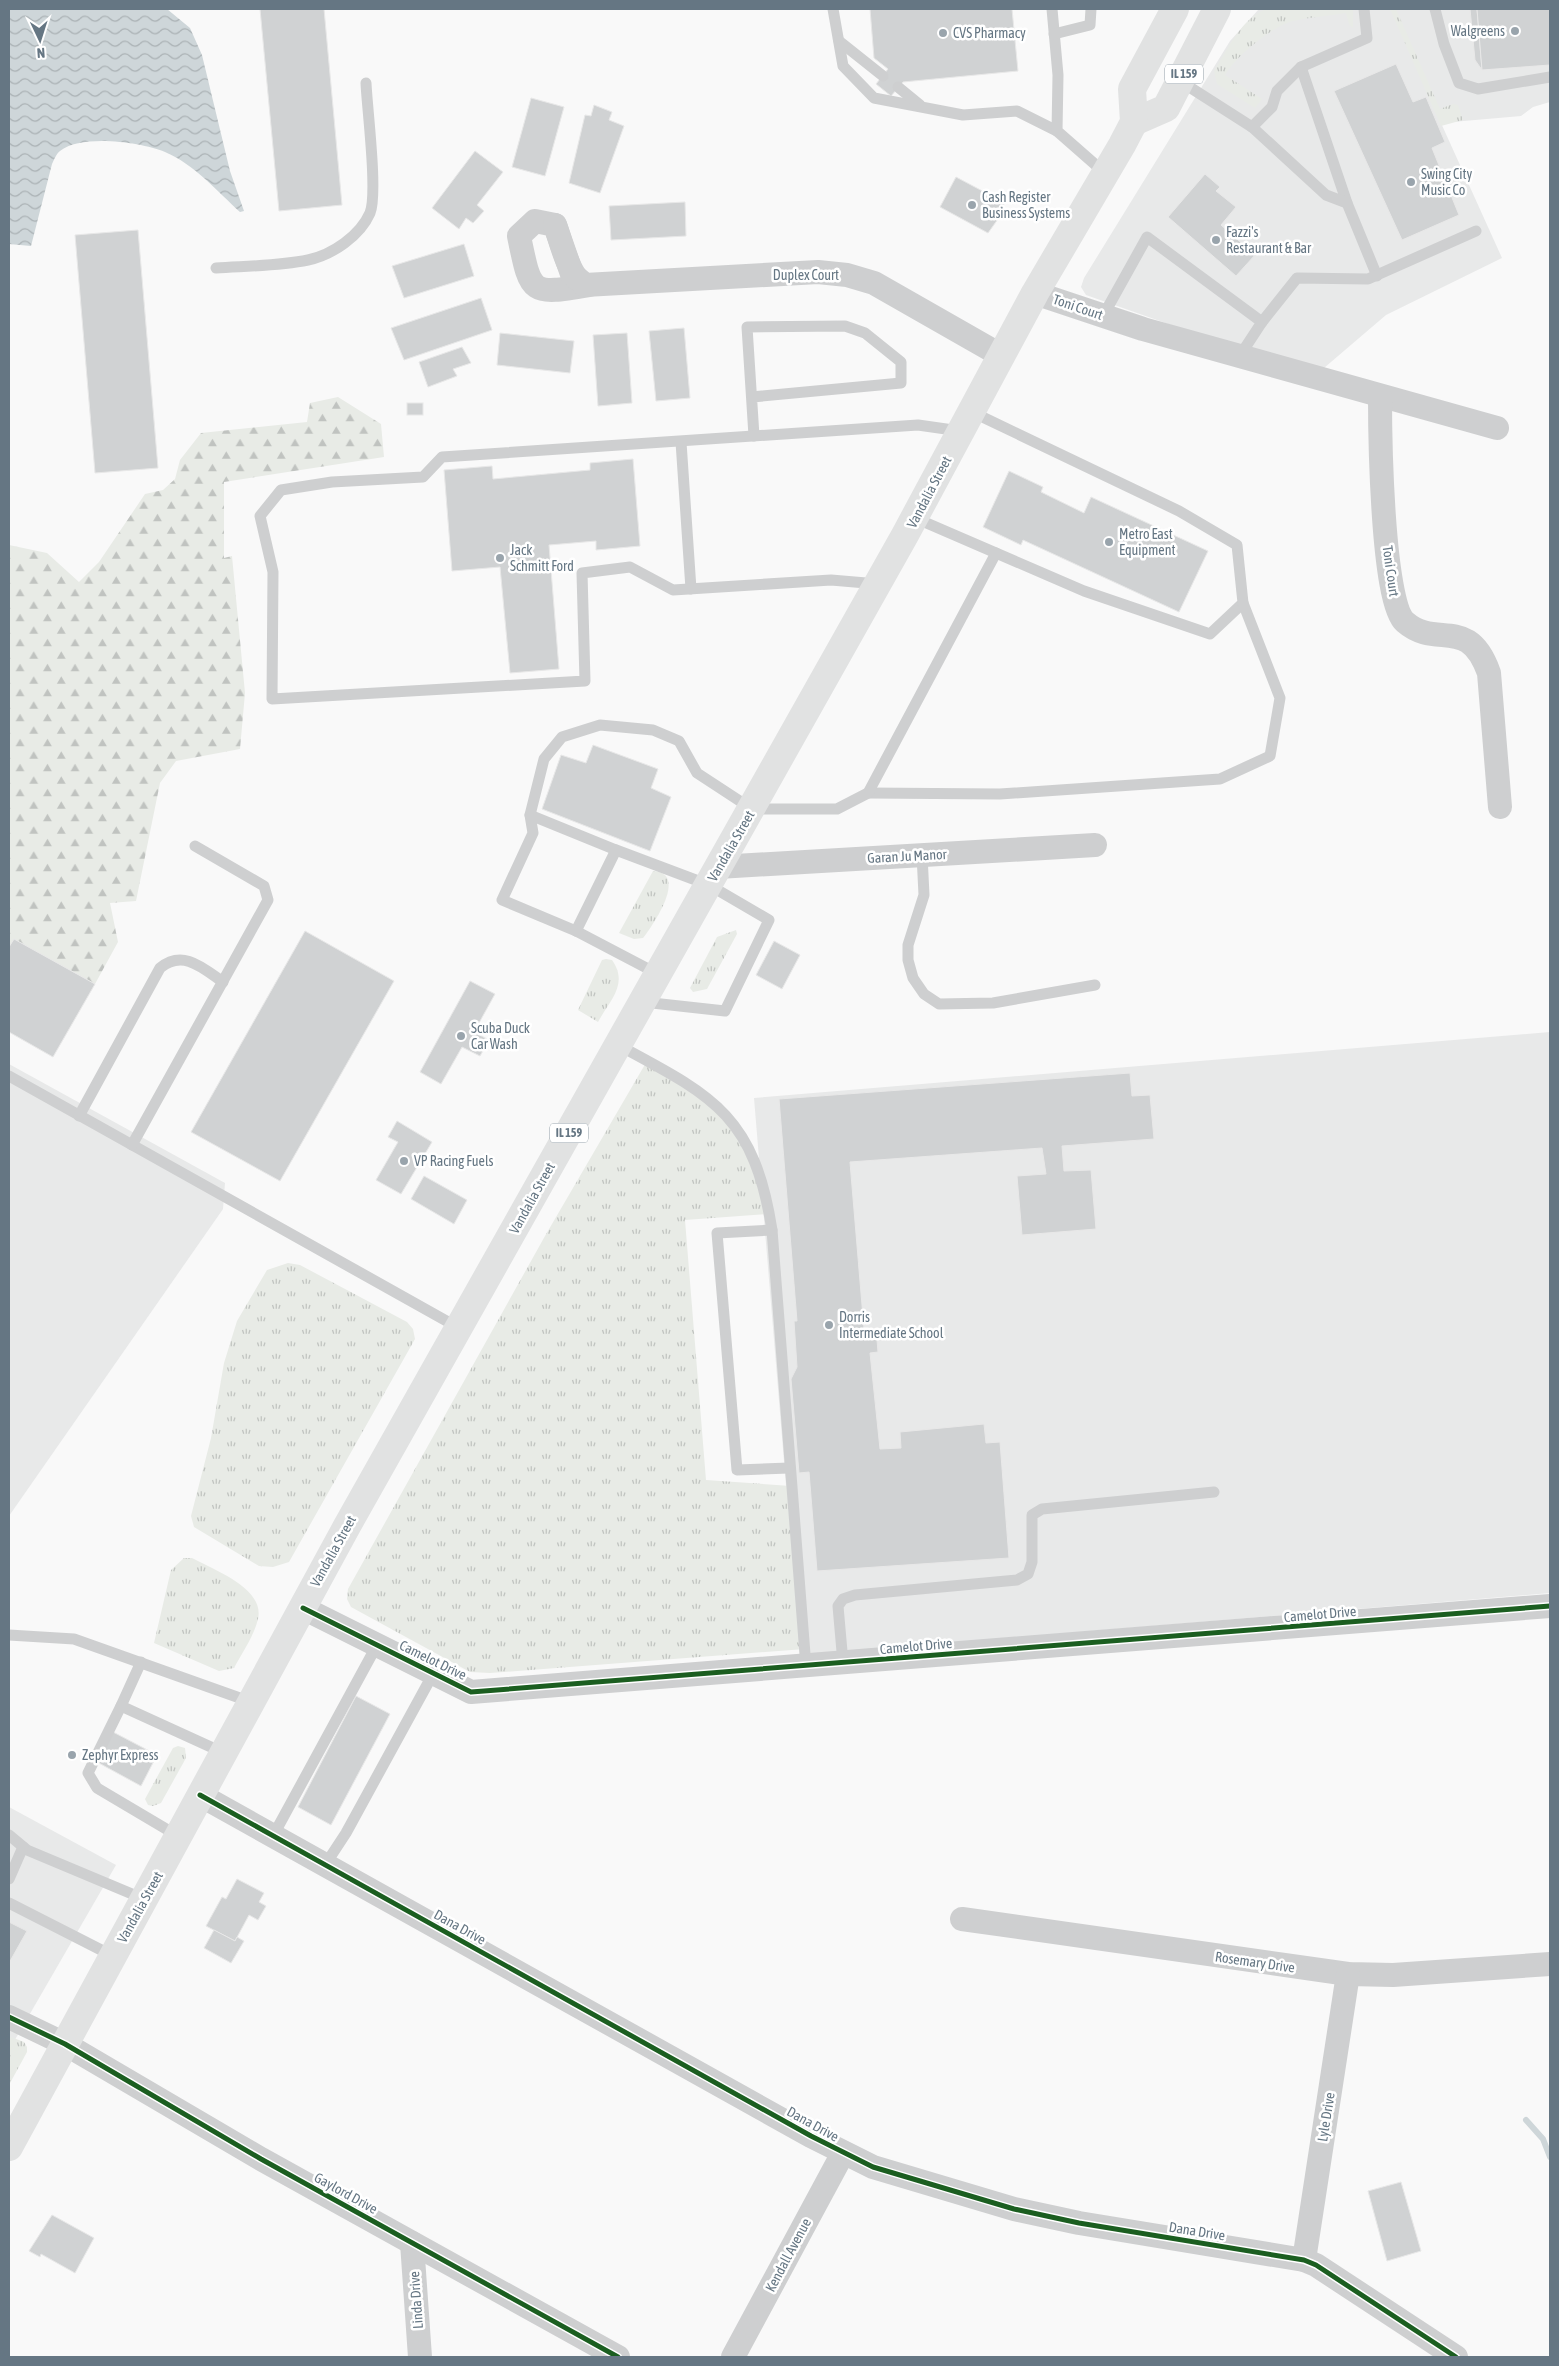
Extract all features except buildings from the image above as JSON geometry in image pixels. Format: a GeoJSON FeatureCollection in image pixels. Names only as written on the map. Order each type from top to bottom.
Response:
{"type":"FeatureCollection","features":[{"type":"Feature","properties":{"kind":"main road","name":"IL 159"},"geometry":{"type":"LineString","coordinates":[[1175,9],[1132,90],[1134,122],[1166,108],[1210,20]]}},
{"type":"Feature","properties":{"kind":"main road"},"geometry":{"type":"LineString","coordinates":[[1210,20],[1233,9]]}},
{"type":"Feature","properties":{"kind":"main road","name":"Vandalia Street"},"geometry":{"type":"LineString","coordinates":[[9,2147],[200,1795],[458,1328],[752,809],[915,518],[1036,293],[1106,174],[1134,122]]}},
{"type":"Feature","properties":{"kind":"street","name":"Duplex Court"},"geometry":{"type":"LineString","coordinates":[[589,285],[818,272],[847,275],[874,283],[1002,356]]}},
{"type":"Feature","properties":{"kind":"street","name":"Toni Court"},"geometry":{"type":"LineString","coordinates":[[1036,293],[1103,316],[1239,357],[1497,428]]}},
{"type":"Feature","properties":{"kind":"street","name":"Toni Court"},"geometry":{"type":"LineString","coordinates":[[1380,397],[1381,481],[1389,563],[1396,608],[1403,620],[1414,629],[1463,637],[1477,650],[1486,664],[1489,673],[1500,807]]}},
{"type":"Feature","properties":{"kind":"street","name":"Garan Ju Manor"},"geometry":{"type":"LineString","coordinates":[[714,876],[922,855],[1095,845]]}},
{"type":"Feature","properties":{"kind":"street","name":"Camelot Drive"},"geometry":{"type":"LineString","coordinates":[[303,1608],[472,1692],[806,1667],[1550,1606]]}},
{"type":"Feature","properties":{"kind":"street","name":"Dana Drive"},"geometry":{"type":"LineString","coordinates":[[200,1795],[842,2153],[873,2167],[911,2180],[1014,2209],[1079,2223],[1304,2260],[1316,2264],[1456,2357]]}},
{"type":"Feature","properties":{"kind":"street","name":"Rosemary Drive"},"geometry":{"type":"LineString","coordinates":[[962,1919],[1348,1974],[1393,1975],[1550,1964]]}},
{"type":"Feature","properties":{"kind":"street","name":"Lyle Drive"},"geometry":{"type":"LineString","coordinates":[[1304,2260],[1348,1974]]}},
{"type":"Feature","properties":{"kind":"street","name":"Gaylord Drive"},"geometry":{"type":"LineString","coordinates":[[9,2017],[65,2044],[262,2159],[618,2357]]}},
{"type":"Feature","properties":{"kind":"street","name":"Kendall Avenue"},"geometry":{"type":"LineString","coordinates":[[733,2357],[842,2153]]}},
{"type":"Feature","properties":{"kind":"street","name":"Linda Drive"},"geometry":{"type":"LineString","coordinates":[[412,2243],[420,2357]]}},
{"type":"Feature","properties":{"kind":"lane"},"geometry":{"type":"LineString","coordinates":[[833,9],[842,66],[874,98],[963,115],[1017,111],[1057,131],[1106,174]]}},
{"type":"Feature","properties":{"kind":"lane"},"geometry":{"type":"LineString","coordinates":[[1052,9],[1058,75],[1057,131]]}},
{"type":"Feature","properties":{"kind":"lane"},"geometry":{"type":"LineString","coordinates":[[1054,34],[1090,25],[1091,9]]}},
{"type":"Feature","properties":{"kind":"lane"},"geometry":{"type":"LineString","coordinates":[[1252,128],[1272,107],[1277,91],[1301,67],[1367,38],[1364,9]]}},
{"type":"Feature","properties":{"kind":"lane"},"geometry":{"type":"LineString","coordinates":[[1436,9],[1444,44],[1459,83],[1478,89],[1550,77]]}},
{"type":"Feature","properties":{"kind":"lane"},"geometry":{"type":"LineString","coordinates":[[839,42],[883,76]]}},
{"type":"Feature","properties":{"kind":"lane"},"geometry":{"type":"LineString","coordinates":[[1301,67],[1347,203],[1377,276]]}},
{"type":"Feature","properties":{"kind":"lane"},"geometry":{"type":"LineString","coordinates":[[1180,81],[1252,128],[1326,195],[1347,203]]}},
{"type":"Feature","properties":{"kind":"lane"},"geometry":{"type":"LineString","coordinates":[[216,268],[309,260],[335,249],[358,232],[370,212],[372,187],[366,83]]}},
{"type":"Feature","properties":{"kind":"lane"},"geometry":{"type":"LineString","coordinates":[[898,87],[922,107]]}},
{"type":"Feature","properties":{"kind":"lane"},"geometry":{"type":"LineString","coordinates":[[1239,357],[1262,322],[1297,278],[1368,279],[1476,231]]}},
{"type":"Feature","properties":{"kind":"lane"},"geometry":{"type":"LineString","coordinates":[[1103,316],[1148,237],[1262,322]]}},
{"type":"Feature","properties":{"kind":"lane"},"geometry":{"type":"LineString","coordinates":[[752,397],[901,383],[901,362],[864,333],[845,326],[747,327],[754,436]]}},
{"type":"Feature","properties":{"kind":"lane"},"geometry":{"type":"LineString","coordinates":[[658,974],[576,931],[502,900],[533,832],[530,815],[544,759],[562,737],[600,725],[653,730],[679,741],[697,773],[752,809],[837,810],[868,793],[1000,794],[1220,779],[1270,756],[1280,698],[1243,603],[1237,545],[1179,511],[967,421],[682,442],[442,456],[423,477],[332,482],[281,490],[260,516],[273,572],[272,698],[585,681],[582,573],[630,567],[674,590],[831,580],[878,584]]}},
{"type":"Feature","properties":{"kind":"lane"},"geometry":{"type":"LineString","coordinates":[[682,442],[691,589]]}},
{"type":"Feature","properties":{"kind":"lane"},"geometry":{"type":"LineString","coordinates":[[915,518],[1084,591],[1210,634],[1243,603]]}},
{"type":"Feature","properties":{"kind":"lane"},"geometry":{"type":"LineString","coordinates":[[868,793],[996,553]]}},
{"type":"Feature","properties":{"kind":"lane"},"geometry":{"type":"LineString","coordinates":[[530,815],[616,850],[714,876],[768,920],[726,1011],[642,1002]]}},
{"type":"Feature","properties":{"kind":"lane"},"geometry":{"type":"LineString","coordinates":[[132,1145],[268,900],[264,886],[195,846]]}},
{"type":"Feature","properties":{"kind":"lane"},"geometry":{"type":"LineString","coordinates":[[576,931],[616,850]]}},
{"type":"Feature","properties":{"kind":"lane"},"geometry":{"type":"LineString","coordinates":[[922,855],[924,895],[908,945],[908,960],[913,978],[924,994],[939,1004],[993,1003],[1095,985]]}},
{"type":"Feature","properties":{"kind":"lane"},"geometry":{"type":"LineString","coordinates":[[79,1116],[160,968],[174,959],[182,958],[193,962],[223,982]]}},
{"type":"Feature","properties":{"kind":"lane"},"geometry":{"type":"LineString","coordinates":[[618,1045],[700,1091],[737,1127],[758,1169],[772,1230],[789,1468],[806,1667]]}},
{"type":"Feature","properties":{"kind":"lane"},"geometry":{"type":"LineString","coordinates":[[9,1076],[458,1328]]}},
{"type":"Feature","properties":{"kind":"lane"},"geometry":{"type":"LineString","coordinates":[[772,1230],[717,1233],[737,1470],[789,1468]]}},
{"type":"Feature","properties":{"kind":"lane"},"geometry":{"type":"LineString","coordinates":[[843,1664],[838,1606],[843,1599],[855,1595],[1017,1580],[1028,1574],[1032,1562],[1032,1515],[1042,1509],[1214,1492]]}},
{"type":"Feature","properties":{"kind":"lane"},"geometry":{"type":"LineString","coordinates":[[9,1635],[74,1639],[251,1702]]}},
{"type":"Feature","properties":{"kind":"lane"},"geometry":{"type":"LineString","coordinates":[[273,1836],[377,1645]]}},
{"type":"Feature","properties":{"kind":"lane"},"geometry":{"type":"LineString","coordinates":[[140,1662],[88,1773],[97,1788],[178,1836]]}},
{"type":"Feature","properties":{"kind":"lane"},"geometry":{"type":"LineString","coordinates":[[325,1865],[350,1825],[433,1674]]}},
{"type":"Feature","properties":{"kind":"lane"},"geometry":{"type":"LineString","coordinates":[[121,1706],[224,1752]]}},
{"type":"Feature","properties":{"kind":"lane"},"geometry":{"type":"LineString","coordinates":[[9,1835],[23,1847],[144,1899]]}},
{"type":"Feature","properties":{"kind":"lane"},"geometry":{"type":"LineString","coordinates":[[9,1879],[23,1847]]}},
{"type":"Feature","properties":{"kind":"lane"},"geometry":{"type":"LineString","coordinates":[[9,1903],[112,1956]]}},
{"type":"Feature","properties":{"kind":"shaded area"},"geometry":{"type":"Polygon","coordinates":[[[1259,9],[1550,9],[1550,102],[1533,107],[1521,116],[1441,123],[1502,258],[1386,315],[1324,368],[1174,326],[1086,295],[1081,287],[1084,278],[1230,41],[1259,9]]]}},
{"type":"Feature","properties":{"kind":"shaded area"},"geometry":{"type":"Polygon","coordinates":[[[1550,1032],[1550,1593],[800,1655],[754,1098],[1550,1032]]]}},
{"type":"Feature","properties":{"kind":"shaded area"},"geometry":{"type":"Polygon","coordinates":[[[9,1064],[225,1183],[223,1209],[9,1516],[9,1064]]]}},
{"type":"Feature","properties":{"kind":"shaded area"},"geometry":{"type":"Polygon","coordinates":[[[9,1807],[116,1865],[9,2050],[9,1807]]]}},
{"type":"Feature","properties":{"kind":"green space"},"geometry":{"type":"Polygon","coordinates":[[[1266,9],[1353,9],[1353,28],[1349,24],[1346,13],[1306,18],[1284,24],[1255,43],[1237,59],[1225,75],[1262,99],[1255,108],[1217,84],[1214,71],[1242,27],[1257,13],[1266,9]]]}},
{"type":"Feature","properties":{"kind":"green space"},"geometry":{"type":"Polygon","coordinates":[[[1390,9],[1396,9],[1440,109],[1453,104],[1458,105],[1463,120],[1441,126],[1390,9]]]}},
{"type":"Feature","properties":{"kind":"green space"},"geometry":{"type":"Polygon","coordinates":[[[338,397],[381,424],[384,457],[224,482],[224,558],[232,556],[245,693],[240,749],[176,761],[160,783],[136,901],[110,903],[118,942],[95,984],[14,939],[9,947],[9,545],[47,553],[79,582],[99,562],[145,494],[163,490],[175,479],[180,460],[201,433],[307,422],[310,403],[338,397]]]}},
{"type":"Feature","properties":{"kind":"green space"},"geometry":{"type":"Polygon","coordinates":[[[653,871],[663,874],[668,880],[668,890],[660,912],[643,938],[634,939],[619,933],[653,871]]]}},
{"type":"Feature","properties":{"kind":"green space"},"geometry":{"type":"Polygon","coordinates":[[[736,930],[737,934],[707,989],[693,992],[690,988],[717,937],[736,930]]]}},
{"type":"Feature","properties":{"kind":"green space"},"geometry":{"type":"Polygon","coordinates":[[[602,960],[612,960],[619,977],[616,992],[598,1022],[578,1010],[602,960]]]}},
{"type":"Feature","properties":{"kind":"green space"},"geometry":{"type":"Polygon","coordinates":[[[647,1061],[672,1075],[737,1127],[769,1214],[685,1220],[706,1480],[791,1486],[805,1649],[490,1673],[470,1672],[351,1607],[347,1599],[348,1589],[545,1236],[647,1061]]]}},
{"type":"Feature","properties":{"kind":"green space"},"geometry":{"type":"Polygon","coordinates":[[[288,1263],[300,1265],[407,1322],[413,1329],[415,1339],[289,1562],[273,1567],[259,1566],[194,1527],[191,1516],[211,1438],[224,1363],[237,1321],[267,1270],[288,1263]]]}},
{"type":"Feature","properties":{"kind":"green space"},"geometry":{"type":"Polygon","coordinates":[[[184,1558],[192,1558],[224,1574],[246,1589],[254,1598],[258,1608],[258,1619],[251,1638],[234,1668],[219,1671],[154,1643],[171,1570],[184,1558]]]}},
{"type":"Feature","properties":{"kind":"green space"},"geometry":{"type":"Polygon","coordinates":[[[178,1746],[185,1748],[186,1758],[161,1803],[153,1806],[148,1805],[145,1799],[173,1748],[178,1746]]]}},
{"type":"Feature","properties":{"kind":"green space"},"geometry":{"type":"Polygon","coordinates":[[[11,2037],[24,2042],[27,2052],[9,2085],[9,2039],[11,2037]]]}},
{"type":"Feature","properties":{"kind":"water"},"geometry":{"type":"Polygon","coordinates":[[[9,9],[167,9],[190,28],[202,55],[230,171],[244,211],[240,212],[196,171],[176,157],[141,145],[96,141],[70,146],[57,154],[52,164],[31,246],[9,244],[9,9]]]}},
{"type":"Feature","properties":{"kind":"waterway"},"geometry":{"type":"LineString","coordinates":[[1526,2120],[1543,2139],[1550,2157]]}},
{"type":"Feature","properties":{"kind":"cycle path"},"geometry":{"type":"LineString","coordinates":[[303,1608],[471,1692],[1550,1606]]}},
{"type":"Feature","properties":{"kind":"cycle path"},"geometry":{"type":"LineString","coordinates":[[200,1795],[811,2136],[873,2167],[1014,2209],[1079,2223],[1304,2260],[1316,2265],[1456,2357]]}},
{"type":"Feature","properties":{"kind":"cycle path"},"geometry":{"type":"LineString","coordinates":[[9,2017],[65,2044],[261,2159],[618,2357]]}},
{"type":"Feature","properties":{"kind":"place","name":"Walgreens"},"geometry":{"type":"Point","coordinates":[1515,31]}},
{"type":"Feature","properties":{"kind":"place","name":"CVS Pharmacy"},"geometry":{"type":"Point","coordinates":[943,33]}},
{"type":"Feature","properties":{"kind":"place","name":"Swing City Music Co"},"geometry":{"type":"Point","coordinates":[1411,182]}},
{"type":"Feature","properties":{"kind":"place","name":"Cash Register Business Systems"},"geometry":{"type":"Point","coordinates":[972,205]}},
{"type":"Feature","properties":{"kind":"place","name":"Fazzi's Restaurant & Bar"},"geometry":{"type":"Point","coordinates":[1216,240]}},
{"type":"Feature","properties":{"kind":"place","name":"Metro East Equipment"},"geometry":{"type":"Point","coordinates":[1109,542]}},
{"type":"Feature","properties":{"kind":"place","name":"Jack Schmitt Ford"},"geometry":{"type":"Point","coordinates":[500,558]}},
{"type":"Feature","properties":{"kind":"place","name":"Scuba Duck Car Wash"},"geometry":{"type":"Point","coordinates":[461,1036]}},
{"type":"Feature","properties":{"kind":"place","name":"VP Racing Fuels"},"geometry":{"type":"Point","coordinates":[404,1161]}},
{"type":"Feature","properties":{"kind":"place","name":"Dorris Intermediate School"},"geometry":{"type":"Point","coordinates":[829,1325]}},
{"type":"Feature","properties":{"kind":"place","name":"Zephyr Express"},"geometry":{"type":"Point","coordinates":[72,1755]}}]}
